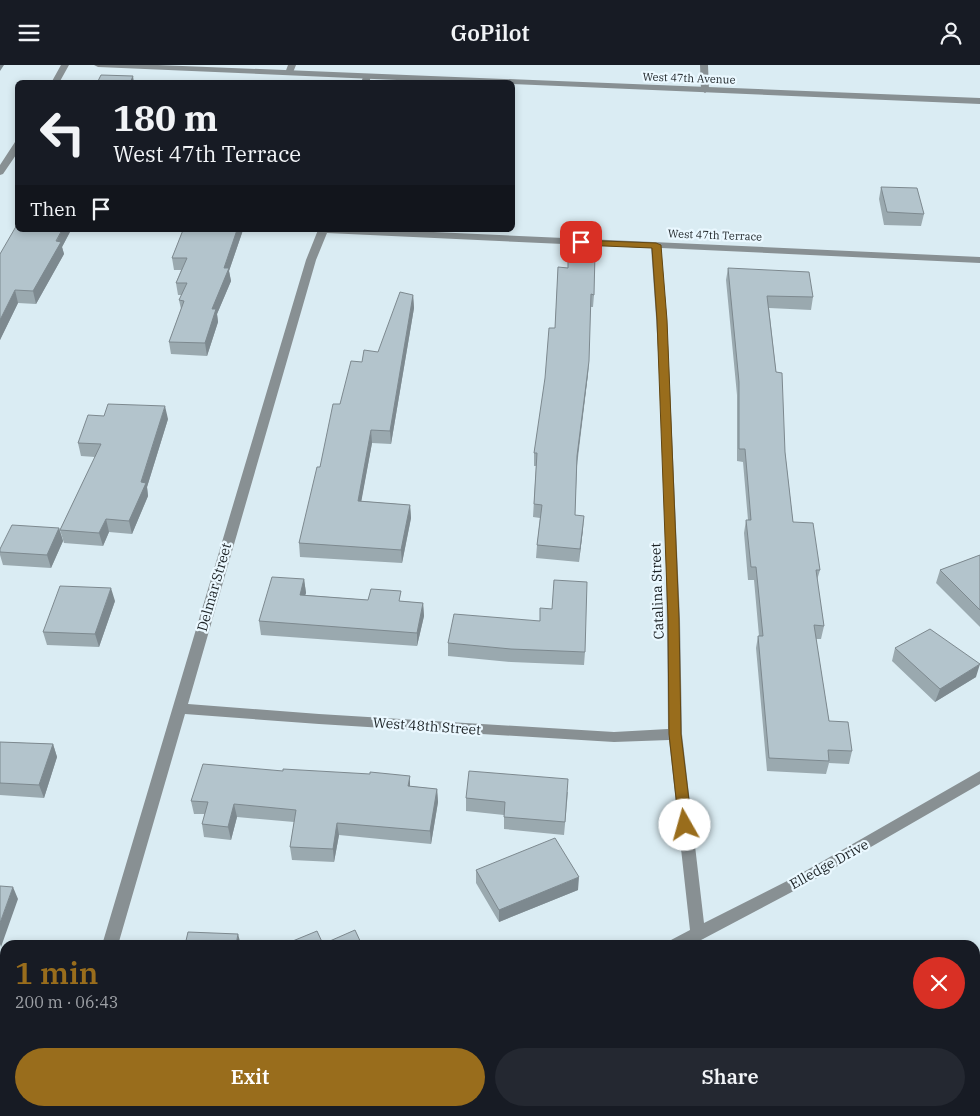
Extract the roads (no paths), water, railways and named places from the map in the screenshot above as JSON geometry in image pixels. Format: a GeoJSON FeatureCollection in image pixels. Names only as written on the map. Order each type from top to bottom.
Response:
{"type":"FeatureCollection","features":[{"type":"Feature","properties":{"kind":"street"},"geometry":{"type":"LineString","coordinates":[[57,80],[65,65]]}},
{"type":"Feature","properties":{"kind":"street","name":"West 47th Avenue"},"geometry":{"type":"LineString","coordinates":[[98,65],[291,69],[366,79],[397,80]]}},
{"type":"Feature","properties":{"kind":"street"},"geometry":{"type":"LineString","coordinates":[[704,65],[705,90]]}},
{"type":"Feature","properties":{"kind":"street","name":"West 47th Avenue"},"geometry":{"type":"LineString","coordinates":[[515,84],[980,101]]}},
{"type":"Feature","properties":{"kind":"street"},"geometry":{"type":"LineString","coordinates":[[0,172],[15,149]]}},
{"type":"Feature","properties":{"kind":"street","name":"Delmar Street"},"geometry":{"type":"LineString","coordinates":[[111,940],[308,269],[322,232]]}},
{"type":"Feature","properties":{"kind":"street","name":"West 47th Terrace"},"geometry":{"type":"LineString","coordinates":[[372,232],[980,260]]}},
{"type":"Feature","properties":{"kind":"street","name":"Catalina Street"},"geometry":{"type":"LineString","coordinates":[[656,245],[662,320],[674,619],[675,734],[698,934]]}},
{"type":"Feature","properties":{"kind":"street","name":"West 48th Street"},"geometry":{"type":"LineString","coordinates":[[179,708],[319,719],[614,737],[675,734]]}},
{"type":"Feature","properties":{"kind":"street","name":"Elledge Drive"},"geometry":{"type":"LineString","coordinates":[[686,940],[800,881],[980,777]]}}]}
